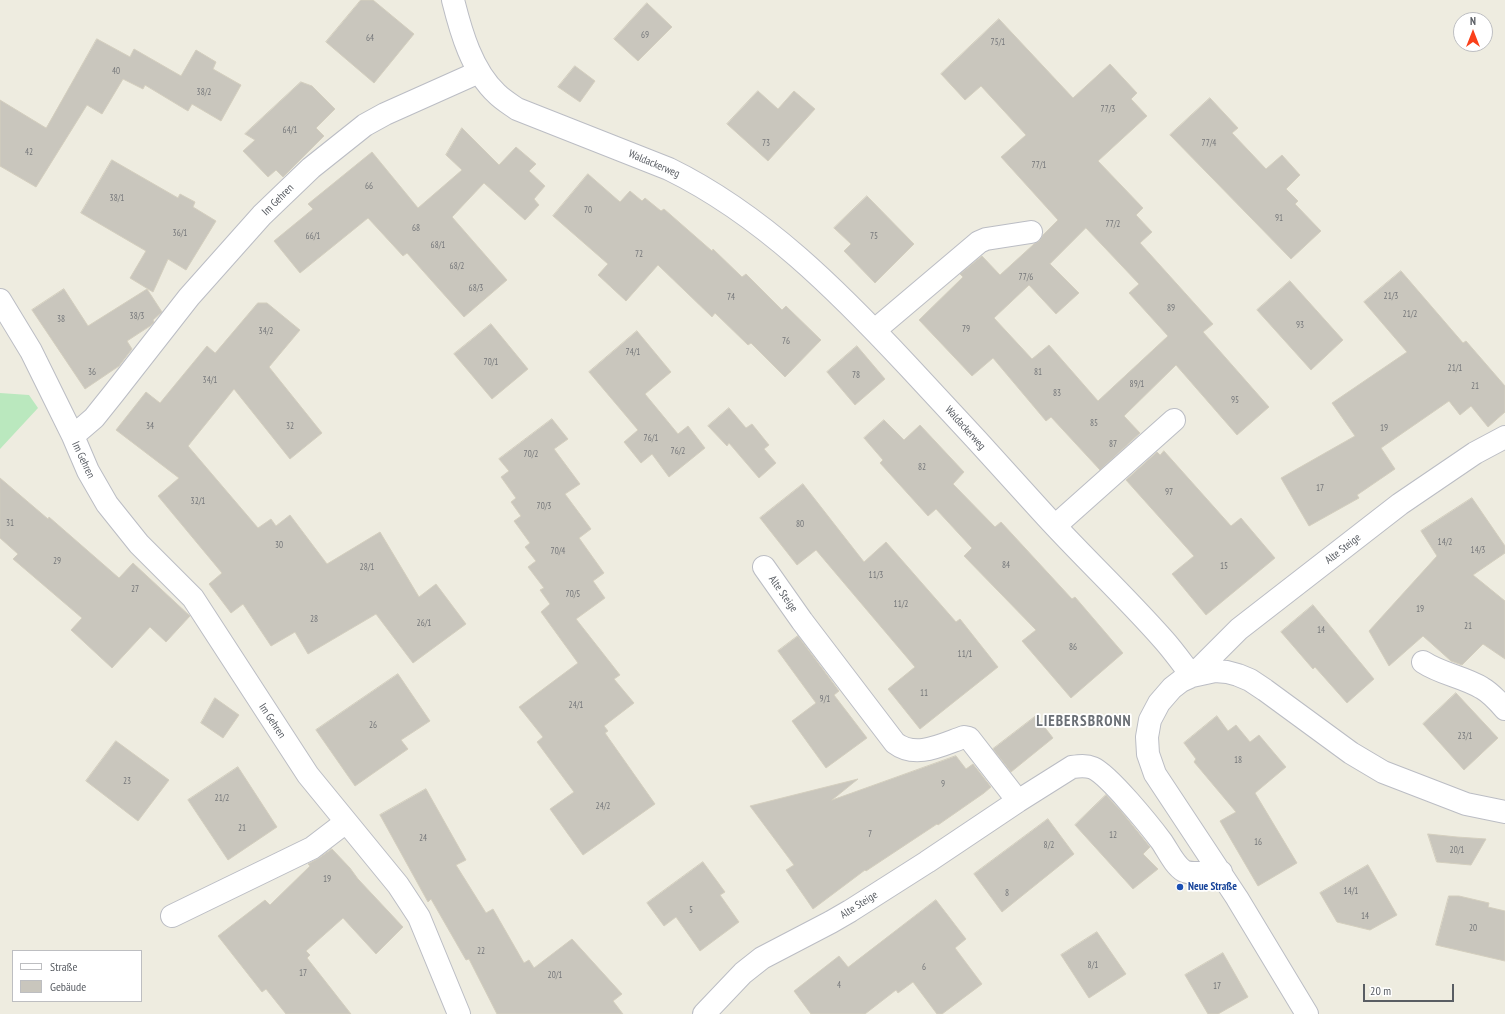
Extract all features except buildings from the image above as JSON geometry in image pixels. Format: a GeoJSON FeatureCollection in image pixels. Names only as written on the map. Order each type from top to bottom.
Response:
{"type":"FeatureCollection","features":[{"type":"Feature","properties":{"kind":"street","name":"Waldackerweg"},"geometry":{"type":"LineString","coordinates":[[453,0],[465,40],[479,72],[497,94],[517,109],[669,169],[689,179],[733,207],[808,265],[875,330],[952,412],[1055,526],[1161,636],[1192,676]]}},
{"type":"Feature","properties":{"kind":"street","name":"Im Gehren"},"geometry":{"type":"LineString","coordinates":[[73,436],[94,418],[189,297],[262,215],[311,168],[365,125],[479,72]]}},
{"type":"Feature","properties":{"kind":"street"},"geometry":{"type":"LineString","coordinates":[[875,330],[979,242],[986,239],[1031,232]]}},
{"type":"Feature","properties":{"kind":"street","name":"Im Gehren"},"geometry":{"type":"LineString","coordinates":[[0,300],[31,351],[95,484],[107,504],[140,544],[193,598],[304,769],[398,885],[419,917],[459,1014]]}},
{"type":"Feature","properties":{"kind":"street"},"geometry":{"type":"LineString","coordinates":[[1055,526],[1174,420]]}},
{"type":"Feature","properties":{"kind":"street","name":"Alte Steige"},"geometry":{"type":"LineString","coordinates":[[1192,676],[1239,629],[1400,504],[1475,453],[1505,437]]}},
{"type":"Feature","properties":{"kind":"street","name":"Alte Steige"},"geometry":{"type":"LineString","coordinates":[[764,567],[802,621],[895,743],[906,750],[918,752],[964,737],[969,738],[1018,800]]}},
{"type":"Feature","properties":{"kind":"street"},"geometry":{"type":"LineString","coordinates":[[1423,662],[1440,671],[1483,688],[1489,692],[1505,709]]}},
{"type":"Feature","properties":{"kind":"street"},"geometry":{"type":"LineString","coordinates":[[1308,1014],[1221,872],[1155,774],[1148,754],[1148,728],[1153,712],[1165,695],[1181,681],[1192,676],[1215,671],[1238,675],[1250,680],[1351,753],[1376,769],[1466,804],[1505,812]]}},
{"type":"Feature","properties":{"kind":"street","name":"Alte Steige"},"geometry":{"type":"LineString","coordinates":[[704,1014],[757,961],[850,911],[1067,769],[1082,766],[1091,767],[1102,775],[1157,836],[1180,868],[1186,872],[1221,872]]}},
{"type":"Feature","properties":{"kind":"street"},"geometry":{"type":"LineString","coordinates":[[172,916],[312,848],[346,822]]}},
{"type":"Feature","properties":{"kind":"green space"},"geometry":{"type":"Polygon","coordinates":[[[0,393],[29,395],[38,408],[0,449],[0,393]]]}},
{"type":"Feature","properties":{"kind":"place","name":"Neue Straße"},"geometry":{"type":"Point","coordinates":[1180,887]}},
{"type":"Feature","properties":{"kind":"district","name":"LIEBERSBRONN"},"geometry":{"type":"Point","coordinates":[1084,722]}}]}
